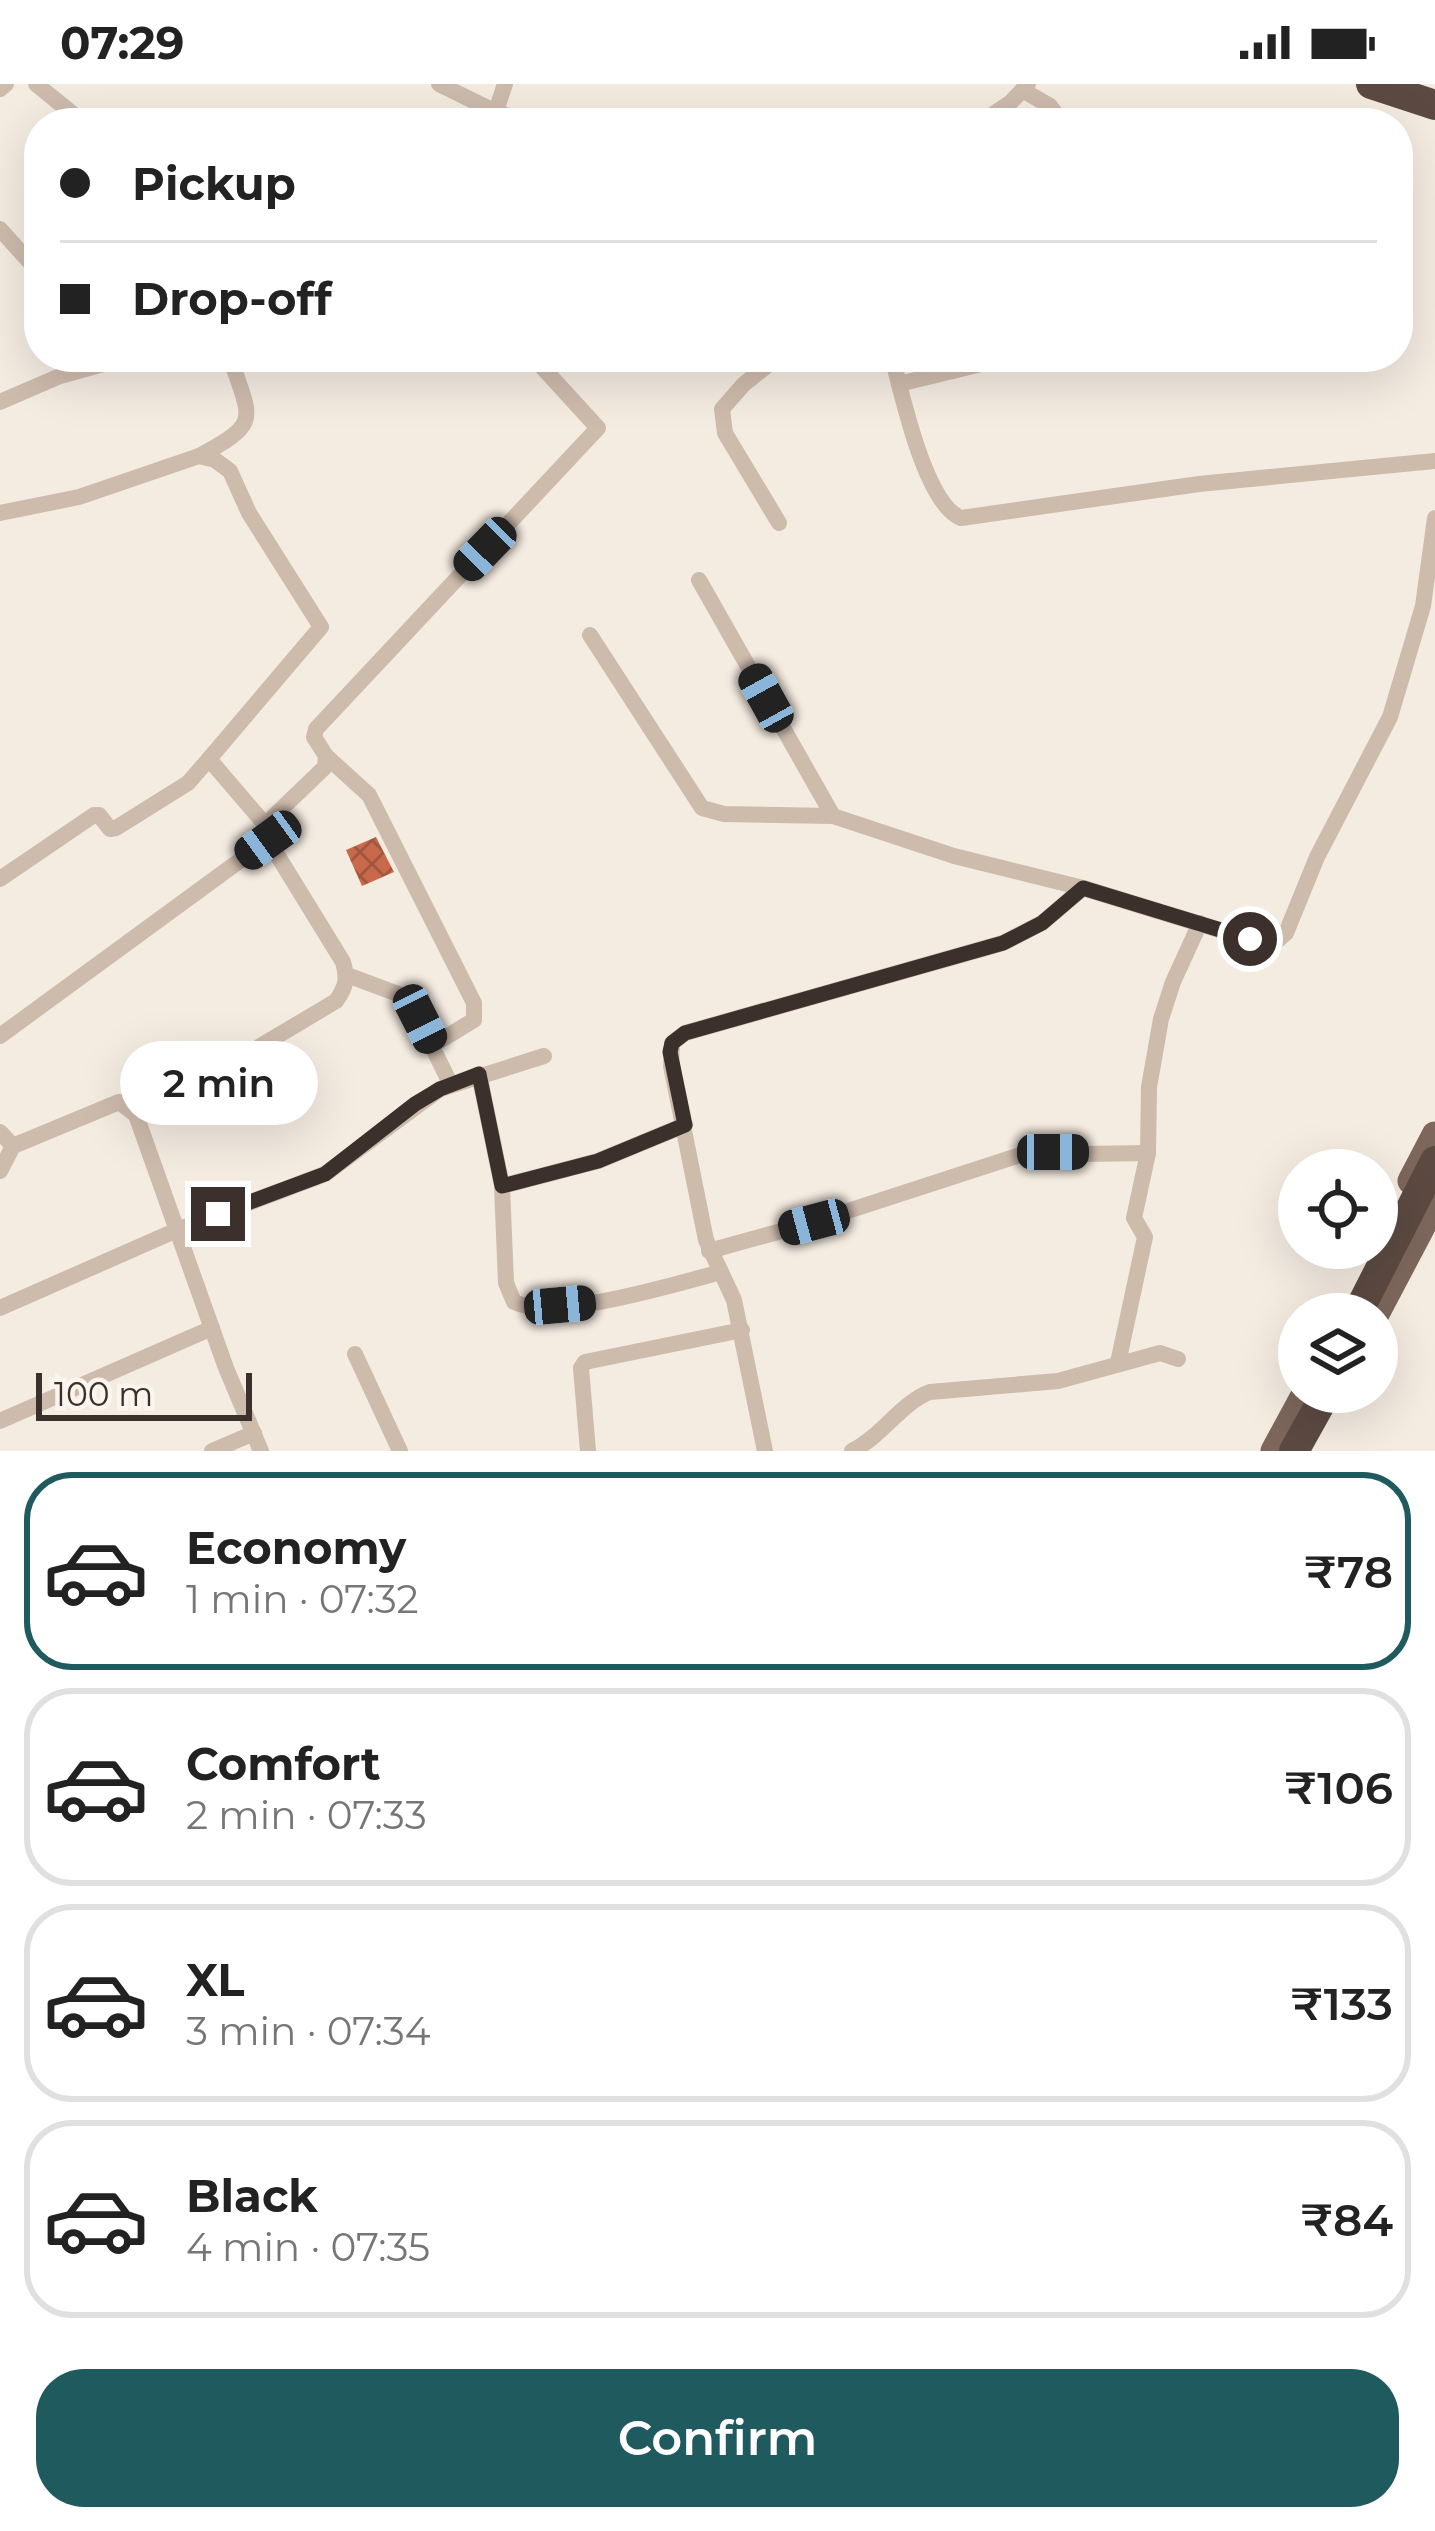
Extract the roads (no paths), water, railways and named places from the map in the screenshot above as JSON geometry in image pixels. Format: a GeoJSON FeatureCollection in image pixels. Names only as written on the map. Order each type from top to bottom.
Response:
{"type":"FeatureCollection","features":[{"type":"Feature","properties":{"kind":"highway"},"geometry":{"type":"LineString","coordinates":[[1371,84],[1435,105]]}},
{"type":"Feature","properties":{"kind":"highway"},"geometry":{"type":"LineString","coordinates":[[1421,84],[1435,88]]}},
{"type":"Feature","properties":{"kind":"highway"},"geometry":{"type":"LineString","coordinates":[[1369,1293],[1435,1161]]}},
{"type":"Feature","properties":{"kind":"highway"},"geometry":{"type":"LineString","coordinates":[[1382,1293],[1435,1180]]}},
{"type":"Feature","properties":{"kind":"highway"},"geometry":{"type":"LineString","coordinates":[[1290,1451],[1307,1413]]}},
{"type":"Feature","properties":{"kind":"highway"},"geometry":{"type":"LineString","coordinates":[[1290,1451],[1316,1413]]}},
{"type":"Feature","properties":{"kind":"main road"},"geometry":{"type":"LineString","coordinates":[[1356,1293],[1435,1135]]}},
{"type":"Feature","properties":{"kind":"main road"},"geometry":{"type":"LineString","coordinates":[[1384,1293],[1435,1202]]}},
{"type":"Feature","properties":{"kind":"main road"},"geometry":{"type":"LineString","coordinates":[[1274,1451],[1295,1413]]}},
{"type":"Feature","properties":{"kind":"main road"},"geometry":{"type":"LineString","coordinates":[[1304,1451],[1321,1413]]}},
{"type":"Feature","properties":{"kind":"street"},"geometry":{"type":"LineString","coordinates":[[36,84],[66,108]]}},
{"type":"Feature","properties":{"kind":"street"},"geometry":{"type":"LineString","coordinates":[[440,84],[479,108]]}},
{"type":"Feature","properties":{"kind":"street"},"geometry":{"type":"LineString","coordinates":[[999,108],[1026,87],[1052,108]]}},
{"type":"Feature","properties":{"kind":"street"},"geometry":{"type":"LineString","coordinates":[[0,229],[24,256]]}},
{"type":"Feature","properties":{"kind":"street"},"geometry":{"type":"LineString","coordinates":[[0,402],[75,372]]}},
{"type":"Feature","properties":{"kind":"street"},"geometry":{"type":"LineString","coordinates":[[0,513],[79,497],[199,456],[238,435],[247,424],[247,408],[235,372]]}},
{"type":"Feature","properties":{"kind":"street"},"geometry":{"type":"LineString","coordinates":[[433,1045],[474,1020],[474,1003],[369,795],[326,756],[314,737],[316,729],[598,428],[547,372]]}},
{"type":"Feature","properties":{"kind":"street"},"geometry":{"type":"LineString","coordinates":[[762,372],[722,409],[725,433],[779,523]]}},
{"type":"Feature","properties":{"kind":"street"},"geometry":{"type":"LineString","coordinates":[[896,372],[911,429],[941,500],[951,514],[961,518],[1199,484],[1435,461]]}},
{"type":"Feature","properties":{"kind":"street"},"geometry":{"type":"LineString","coordinates":[[899,384],[948,372]]}},
{"type":"Feature","properties":{"kind":"street"},"geometry":{"type":"LineString","coordinates":[[0,879],[94,815],[110,829],[116,828],[188,783],[321,627],[249,513],[230,471],[222,463],[199,456]]}},
{"type":"Feature","properties":{"kind":"street"},"geometry":{"type":"LineString","coordinates":[[590,635],[702,808],[724,814],[833,816],[954,856],[1267,942],[1286,933],[1316,856],[1390,717],[1424,605],[1435,518]]}},
{"type":"Feature","properties":{"kind":"street"},"geometry":{"type":"LineString","coordinates":[[698,580],[833,816]]}},
{"type":"Feature","properties":{"kind":"street"},"geometry":{"type":"LineString","coordinates":[[1415,635],[1435,644]]}},
{"type":"Feature","properties":{"kind":"street"},"geometry":{"type":"LineString","coordinates":[[0,1036],[268,834],[273,817],[326,767],[326,756]]}},
{"type":"Feature","properties":{"kind":"street"},"geometry":{"type":"LineString","coordinates":[[136,1115],[310,1018],[336,1001],[345,988],[347,975],[268,834],[209,759]]}},
{"type":"Feature","properties":{"kind":"street"},"geometry":{"type":"LineString","coordinates":[[765,1451],[730,1287],[709,1251],[671,1066],[672,1043],[677,1037],[1003,943],[1042,923],[1083,888]]}},
{"type":"Feature","properties":{"kind":"street"},"geometry":{"type":"LineString","coordinates":[[1118,1363],[1145,1237],[1134,1217],[1148,1154],[1149,1087],[1161,1019],[1201,922]]}},
{"type":"Feature","properties":{"kind":"street"},"geometry":{"type":"LineString","coordinates":[[347,975],[398,994],[411,1004],[451,1085]]}},
{"type":"Feature","properties":{"kind":"street"},"geometry":{"type":"LineString","coordinates":[[0,1308],[177,1230],[325,1174],[415,1104],[479,1074],[544,1056]]}},
{"type":"Feature","properties":{"kind":"street"},"geometry":{"type":"LineString","coordinates":[[479,1074],[502,1186],[509,1296],[523,1306],[637,1295],[721,1271]]}},
{"type":"Feature","properties":{"kind":"street"},"geometry":{"type":"LineString","coordinates":[[0,1171],[6,1139],[119,1102],[136,1115],[261,1451]]}},
{"type":"Feature","properties":{"kind":"street"},"geometry":{"type":"LineString","coordinates":[[502,1186],[598,1161],[685,1125]]}},
{"type":"Feature","properties":{"kind":"street"},"geometry":{"type":"LineString","coordinates":[[709,1251],[1020,1154],[1148,1154]]}},
{"type":"Feature","properties":{"kind":"street"},"geometry":{"type":"LineString","coordinates":[[0,1421],[212,1328]]}},
{"type":"Feature","properties":{"kind":"street"},"geometry":{"type":"LineString","coordinates":[[588,1451],[581,1368],[585,1362],[742,1330]]}},
{"type":"Feature","properties":{"kind":"street"},"geometry":{"type":"LineString","coordinates":[[852,1451],[884,1430],[912,1401],[930,1392],[1039,1384],[1160,1353],[1178,1358]]}},
{"type":"Feature","properties":{"kind":"street"},"geometry":{"type":"LineString","coordinates":[[355,1354],[400,1451]]}},
{"type":"Feature","properties":{"kind":"street"},"geometry":{"type":"LineString","coordinates":[[212,1451],[254,1433]]}}]}
